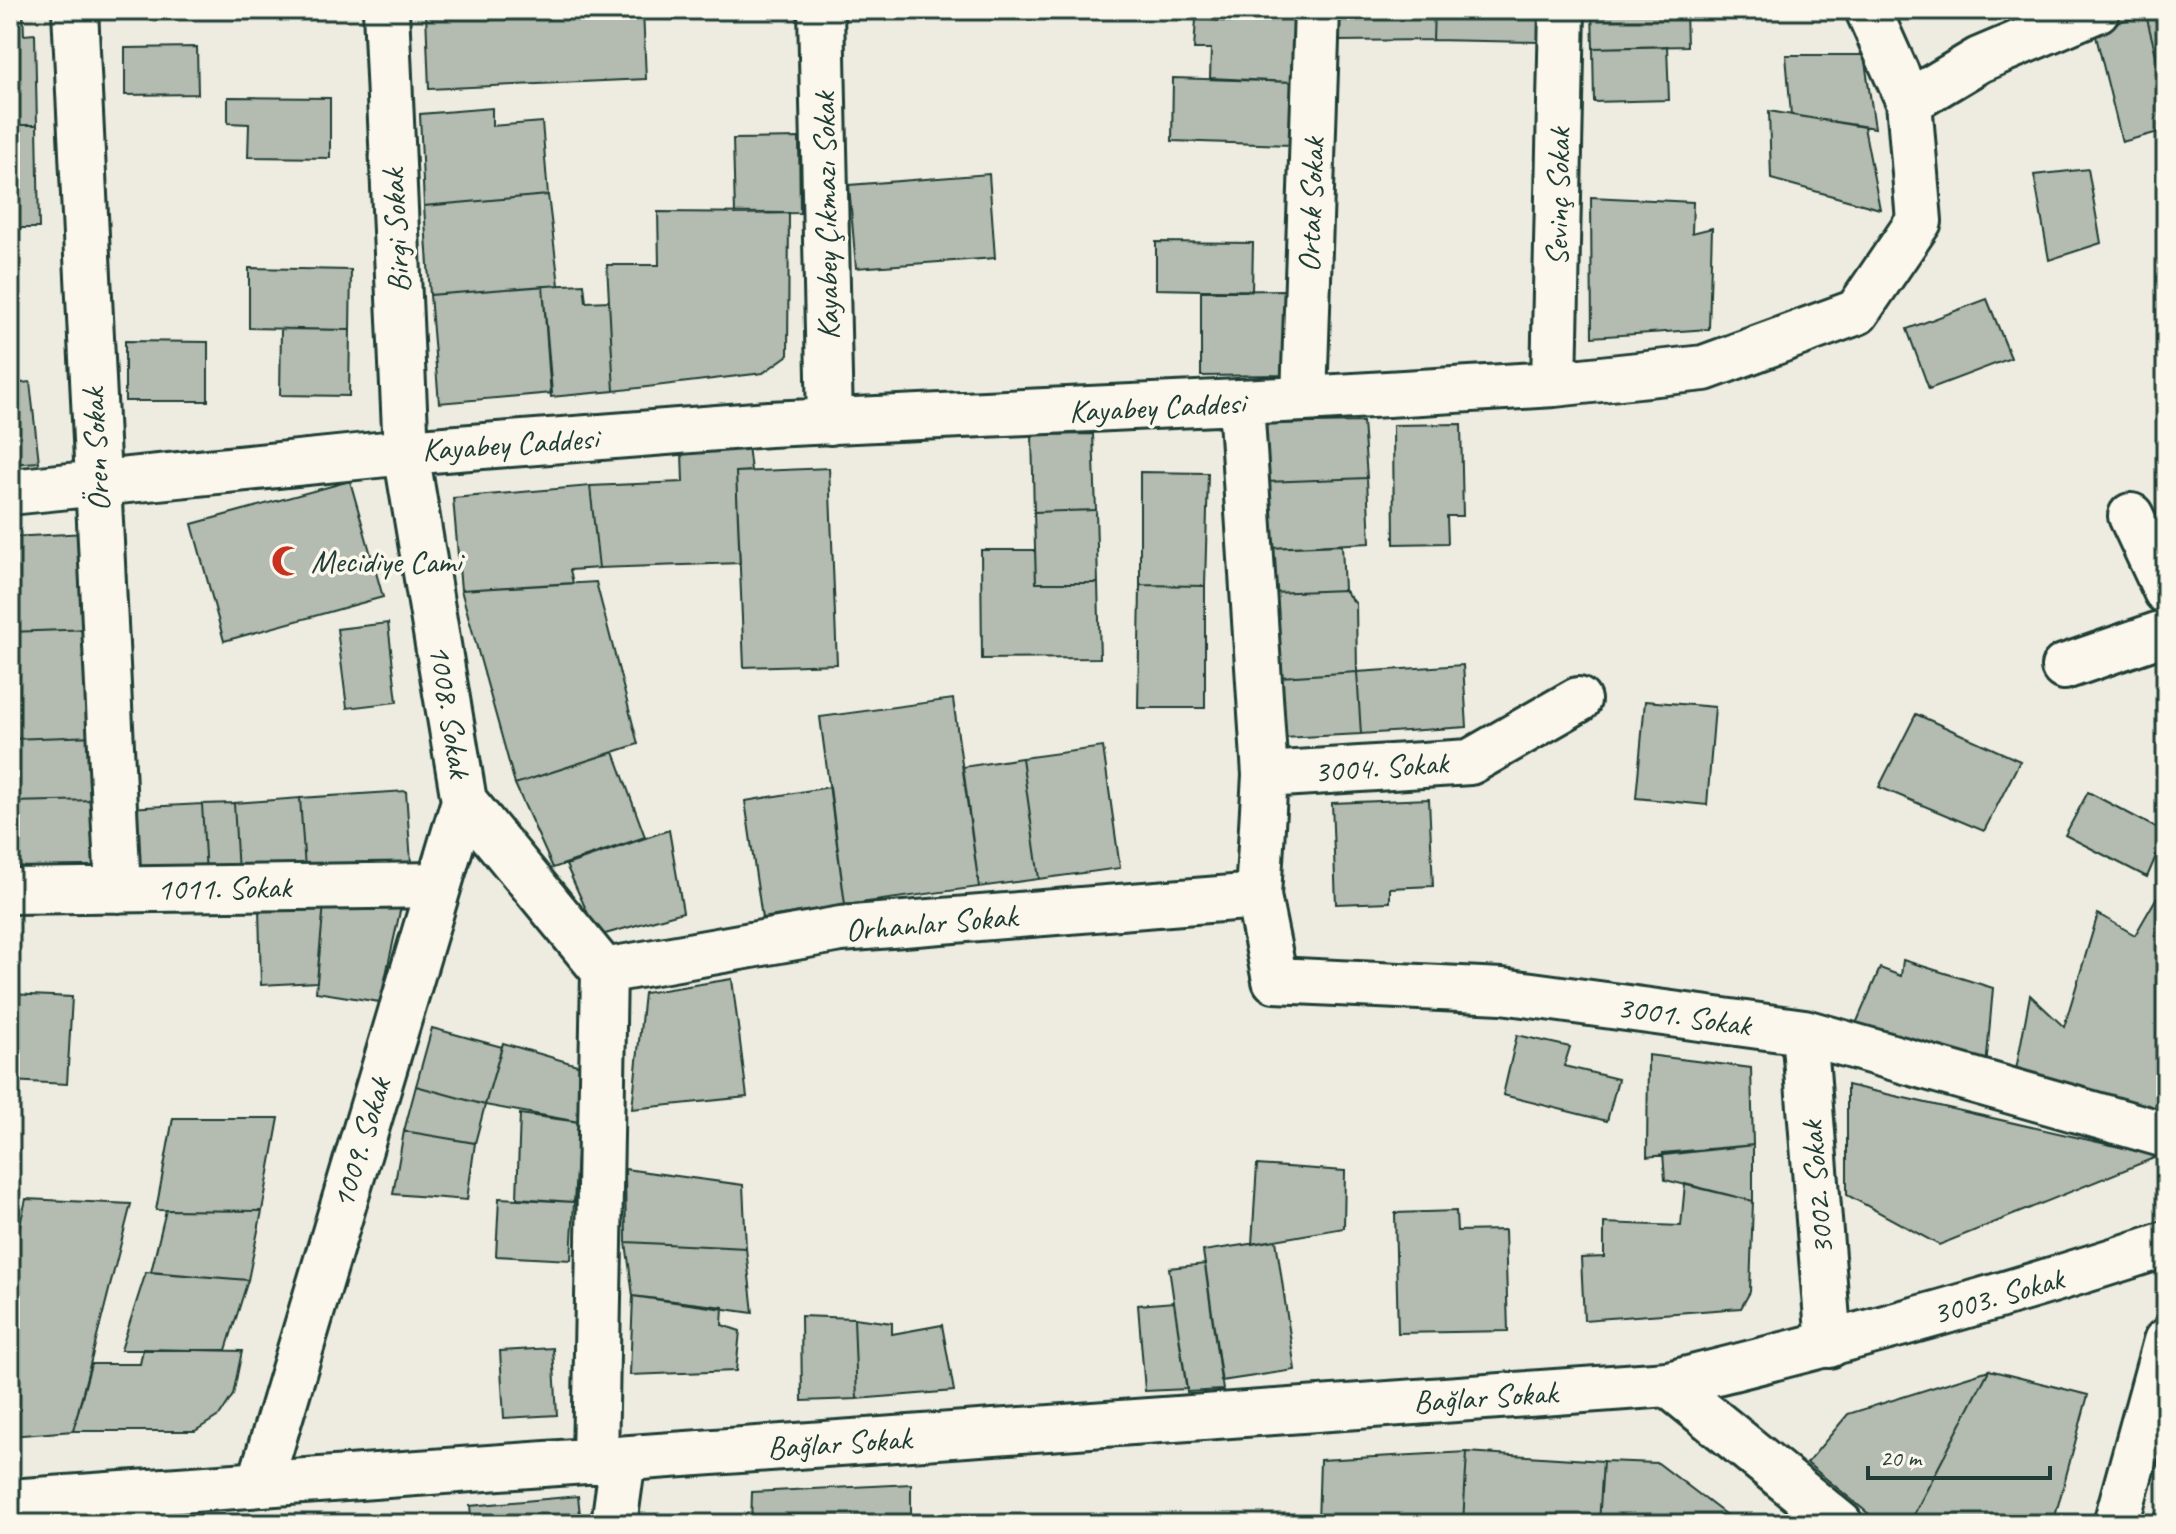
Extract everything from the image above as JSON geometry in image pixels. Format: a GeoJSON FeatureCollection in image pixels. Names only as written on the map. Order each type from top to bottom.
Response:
{"type":"FeatureCollection","features":[{"type":"Feature","properties":{"kind":"street","name":"Ören Sokak"},"geometry":{"type":"LineString","coordinates":[[75,10],[118,890]]}},
{"type":"Feature","properties":{"kind":"street","name":"Birgi Sokak"},"geometry":{"type":"LineString","coordinates":[[386,10],[406,452]]}},
{"type":"Feature","properties":{"kind":"street","name":"Kayabey Çıkmazı Sokak"},"geometry":{"type":"LineString","coordinates":[[821,10],[830,422]]}},
{"type":"Feature","properties":{"kind":"street","name":"Ortak Sokak"},"geometry":{"type":"LineString","coordinates":[[1304,399],[1317,10]]}},
{"type":"Feature","properties":{"kind":"street","name":"Sevinç Sokak"},"geometry":{"type":"LineString","coordinates":[[1554,384],[1562,10]]}},
{"type":"Feature","properties":{"kind":"street","name":"Kayabey Caddesi"},"geometry":{"type":"LineString","coordinates":[[10,492],[406,452],[830,422],[1241,403],[1554,384],[1704,368],[1857,312],[1919,221],[1909,102],[1868,10]]}},
{"type":"Feature","properties":{"kind":"street"},"geometry":{"type":"LineString","coordinates":[[1909,102],[1979,60],[2097,10]]}},
{"type":"Feature","properties":{"kind":"street"},"geometry":{"type":"LineString","coordinates":[[1241,403],[1265,775],[1258,896]]}},
{"type":"Feature","properties":{"kind":"street","name":"1008. Sokak"},"geometry":{"type":"LineString","coordinates":[[406,452],[464,801],[604,971]]}},
{"type":"Feature","properties":{"kind":"street"},"geometry":{"type":"LineString","coordinates":[[2131,516],[2166,591]]}},
{"type":"Feature","properties":{"kind":"street"},"geometry":{"type":"LineString","coordinates":[[2064,667],[2166,632]]}},
{"type":"Feature","properties":{"kind":"street","name":"3004. Sokak"},"geometry":{"type":"LineString","coordinates":[[1265,775],[1470,762],[1578,700]]}},
{"type":"Feature","properties":{"kind":"street","name":"1009. Sokak"},"geometry":{"type":"LineString","coordinates":[[260,1484],[464,801]]}},
{"type":"Feature","properties":{"kind":"street","name":"1011. Sokak"},"geometry":{"type":"LineString","coordinates":[[10,891],[438,885]]}},
{"type":"Feature","properties":{"kind":"street","name":"Orhanlar Sokak"},"geometry":{"type":"LineString","coordinates":[[604,971],[841,929],[1258,896]]}},
{"type":"Feature","properties":{"kind":"street","name":"3001. Sokak"},"geometry":{"type":"LineString","coordinates":[[1258,896],[1275,980],[1502,991],[1804,1032],[2166,1135]]}},
{"type":"Feature","properties":{"kind":"street"},"geometry":{"type":"LineString","coordinates":[[604,971],[609,1460],[614,1524]]}},
{"type":"Feature","properties":{"kind":"street","name":"3002. Sokak"},"geometry":{"type":"LineString","coordinates":[[1804,1032],[1829,1345]]}},
{"type":"Feature","properties":{"kind":"street","name":"3003. Sokak"},"geometry":{"type":"LineString","coordinates":[[1829,1345],[2037,1287],[2166,1244]]}},
{"type":"Feature","properties":{"kind":"street"},"geometry":{"type":"LineString","coordinates":[[2116,1524],[2166,1341]]}},
{"type":"Feature","properties":{"kind":"street","name":"Bağlar Sokak"},"geometry":{"type":"LineString","coordinates":[[10,1502],[130,1509],[260,1484],[1668,1384],[1829,1345]]}},
{"type":"Feature","properties":{"kind":"street"},"geometry":{"type":"LineString","coordinates":[[1668,1384],[1840,1524]]}},
{"type":"Feature","properties":{"kind":"building"},"geometry":{"type":"Polygon","coordinates":[[[10,10],[23,10],[24,35],[35,34],[37,125],[10,125],[10,10]]]}},
{"type":"Feature","properties":{"kind":"building"},"geometry":{"type":"Polygon","coordinates":[[[425,10],[515,10],[426,14],[425,10]]]}},
{"type":"Feature","properties":{"kind":"building"},"geometry":{"type":"Polygon","coordinates":[[[643,10],[646,79],[429,89],[426,14],[643,10]]]}},
{"type":"Feature","properties":{"kind":"building"},"geometry":{"type":"Polygon","coordinates":[[[1235,10],[1297,10],[1294,82],[1210,78],[1211,49],[1194,49],[1196,19],[1234,22],[1235,10]]]}},
{"type":"Feature","properties":{"kind":"building"},"geometry":{"type":"Polygon","coordinates":[[[1339,10],[1434,10],[1433,40],[1338,41],[1339,10]]]}},
{"type":"Feature","properties":{"kind":"building"},"geometry":{"type":"Polygon","coordinates":[[[1434,10],[1540,10],[1539,42],[1433,40],[1434,10]]]}},
{"type":"Feature","properties":{"kind":"building"},"geometry":{"type":"Polygon","coordinates":[[[1592,10],[1686,10],[1687,46],[1593,48],[1592,10]]]}},
{"type":"Feature","properties":{"kind":"building"},"geometry":{"type":"Polygon","coordinates":[[[2166,10],[2166,95],[2146,15],[2166,10]]]}},
{"type":"Feature","properties":{"kind":"building"},"geometry":{"type":"Polygon","coordinates":[[[2146,15],[2166,95],[2166,130],[2122,142],[2094,28],[2146,15]]]}},
{"type":"Feature","properties":{"kind":"building"},"geometry":{"type":"Polygon","coordinates":[[[1667,46],[1669,100],[1594,102],[1593,48],[1667,46]]]}},
{"type":"Feature","properties":{"kind":"building"},"geometry":{"type":"Polygon","coordinates":[[[197,47],[198,94],[125,95],[125,48],[197,47]]]}},
{"type":"Feature","properties":{"kind":"building"},"geometry":{"type":"Polygon","coordinates":[[[1786,55],[1864,55],[1875,128],[1791,115],[1786,55]]]}},
{"type":"Feature","properties":{"kind":"building"},"geometry":{"type":"Polygon","coordinates":[[[1173,78],[1294,82],[1291,145],[1172,141],[1173,78]]]}},
{"type":"Feature","properties":{"kind":"building"},"geometry":{"type":"Polygon","coordinates":[[[228,97],[330,98],[330,158],[248,157],[249,124],[228,123],[228,97]]]}},
{"type":"Feature","properties":{"kind":"building"},"geometry":{"type":"Polygon","coordinates":[[[492,108],[492,126],[542,122],[548,195],[424,206],[420,114],[492,108]]]}},
{"type":"Feature","properties":{"kind":"building"},"geometry":{"type":"Polygon","coordinates":[[[1769,111],[1864,127],[1880,209],[1771,179],[1769,111]]]}},
{"type":"Feature","properties":{"kind":"building"},"geometry":{"type":"Polygon","coordinates":[[[10,125],[37,125],[39,228],[10,228],[10,125]]]}},
{"type":"Feature","properties":{"kind":"building"},"geometry":{"type":"Polygon","coordinates":[[[799,138],[800,213],[735,214],[733,139],[799,138]]]}},
{"type":"Feature","properties":{"kind":"building"},"geometry":{"type":"Polygon","coordinates":[[[2088,169],[2101,243],[2049,260],[2034,175],[2088,169]]]}},
{"type":"Feature","properties":{"kind":"building"},"geometry":{"type":"Polygon","coordinates":[[[989,174],[995,258],[856,268],[849,185],[989,174]]]}},
{"type":"Feature","properties":{"kind":"building"},"geometry":{"type":"Polygon","coordinates":[[[548,195],[559,285],[430,295],[424,206],[548,195]]]}},
{"type":"Feature","properties":{"kind":"building"},"geometry":{"type":"Polygon","coordinates":[[[1591,197],[1693,202],[1692,233],[1712,228],[1709,329],[1592,337],[1591,197]]]}},
{"type":"Feature","properties":{"kind":"building"},"geometry":{"type":"Polygon","coordinates":[[[658,212],[789,213],[788,355],[763,373],[614,391],[607,265],[659,265],[658,212]]]}},
{"type":"Feature","properties":{"kind":"building"},"geometry":{"type":"Polygon","coordinates":[[[1156,242],[1253,243],[1252,291],[1156,289],[1156,242]]]}},
{"type":"Feature","properties":{"kind":"building"},"geometry":{"type":"Polygon","coordinates":[[[249,268],[351,270],[350,330],[249,328],[249,268]]]}},
{"type":"Feature","properties":{"kind":"building"},"geometry":{"type":"Polygon","coordinates":[[[584,284],[586,302],[609,301],[614,391],[551,397],[543,286],[584,284]]]}},
{"type":"Feature","properties":{"kind":"building"},"geometry":{"type":"Polygon","coordinates":[[[543,286],[552,393],[439,403],[430,295],[543,286]]]}},
{"type":"Feature","properties":{"kind":"building"},"geometry":{"type":"Polygon","coordinates":[[[1284,290],[1285,375],[1201,376],[1201,291],[1284,290]]]}},
{"type":"Feature","properties":{"kind":"building"},"geometry":{"type":"Polygon","coordinates":[[[1987,299],[2011,358],[1929,389],[1907,329],[1987,299]]]}},
{"type":"Feature","properties":{"kind":"building"},"geometry":{"type":"Polygon","coordinates":[[[281,329],[350,330],[349,396],[280,395],[281,329]]]}},
{"type":"Feature","properties":{"kind":"building"},"geometry":{"type":"Polygon","coordinates":[[[125,341],[208,342],[208,401],[125,401],[125,341]]]}},
{"type":"Feature","properties":{"kind":"building"},"geometry":{"type":"Polygon","coordinates":[[[30,382],[39,462],[10,464],[10,384],[30,382]]]}},
{"type":"Feature","properties":{"kind":"building"},"geometry":{"type":"Polygon","coordinates":[[[1363,422],[1367,478],[1266,482],[1265,424],[1363,422]]]}},
{"type":"Feature","properties":{"kind":"building"},"geometry":{"type":"Polygon","coordinates":[[[1461,424],[1463,516],[1447,516],[1448,543],[1394,544],[1393,425],[1461,424]]]}},
{"type":"Feature","properties":{"kind":"building"},"geometry":{"type":"Polygon","coordinates":[[[1093,434],[1096,510],[1034,512],[1032,435],[1093,434]]]}},
{"type":"Feature","properties":{"kind":"building"},"geometry":{"type":"Polygon","coordinates":[[[748,445],[751,471],[736,472],[740,563],[599,568],[590,486],[683,482],[682,452],[748,445]]]}},
{"type":"Feature","properties":{"kind":"building"},"geometry":{"type":"Polygon","coordinates":[[[829,468],[837,664],[744,667],[736,472],[829,468]]]}},
{"type":"Feature","properties":{"kind":"building"},"geometry":{"type":"Polygon","coordinates":[[[1140,472],[1208,473],[1205,586],[1140,585],[1140,472]]]}},
{"type":"Feature","properties":{"kind":"building"},"geometry":{"type":"Polygon","coordinates":[[[1367,478],[1370,543],[1269,548],[1266,482],[1367,478]]]}},
{"type":"Feature","properties":{"kind":"building","name":"Mecidiye Cami"},"geometry":{"type":"Polygon","coordinates":[[[350,481],[383,597],[224,641],[192,524],[350,481]]]}},
{"type":"Feature","properties":{"kind":"building"},"geometry":{"type":"Polygon","coordinates":[[[590,486],[599,568],[570,570],[573,583],[461,590],[453,498],[590,486]]]}},
{"type":"Feature","properties":{"kind":"building"},"geometry":{"type":"Polygon","coordinates":[[[1096,510],[1098,583],[1036,583],[1034,512],[1096,510]]]}},
{"type":"Feature","properties":{"kind":"building"},"geometry":{"type":"Polygon","coordinates":[[[86,533],[91,629],[10,632],[10,537],[86,533]]]}},
{"type":"Feature","properties":{"kind":"building"},"geometry":{"type":"Polygon","coordinates":[[[1342,545],[1344,590],[1271,593],[1269,548],[1342,545]]]}},
{"type":"Feature","properties":{"kind":"building"},"geometry":{"type":"Polygon","coordinates":[[[981,550],[1035,550],[1036,583],[1098,583],[1100,658],[982,659],[981,550]]]}},
{"type":"Feature","properties":{"kind":"building"},"geometry":{"type":"Polygon","coordinates":[[[596,582],[638,744],[515,784],[461,590],[596,582]]]}},
{"type":"Feature","properties":{"kind":"building"},"geometry":{"type":"Polygon","coordinates":[[[1140,585],[1205,586],[1205,708],[1138,708],[1140,585]]]}},
{"type":"Feature","properties":{"kind":"building"},"geometry":{"type":"Polygon","coordinates":[[[1344,590],[1356,604],[1357,672],[1280,677],[1271,593],[1344,590]]]}},
{"type":"Feature","properties":{"kind":"building"},"geometry":{"type":"Polygon","coordinates":[[[388,623],[397,702],[347,708],[337,629],[388,623]]]}},
{"type":"Feature","properties":{"kind":"building"},"geometry":{"type":"Polygon","coordinates":[[[91,629],[96,736],[10,739],[10,632],[91,629]]]}},
{"type":"Feature","properties":{"kind":"building"},"geometry":{"type":"Polygon","coordinates":[[[1463,665],[1467,727],[1361,734],[1357,672],[1463,665]]]}},
{"type":"Feature","properties":{"kind":"building"},"geometry":{"type":"Polygon","coordinates":[[[1357,672],[1361,734],[1283,738],[1280,677],[1357,672]]]}},
{"type":"Feature","properties":{"kind":"building"},"geometry":{"type":"Polygon","coordinates":[[[953,699],[979,887],[845,905],[820,717],[953,699]]]}},
{"type":"Feature","properties":{"kind":"building"},"geometry":{"type":"Polygon","coordinates":[[[1645,701],[1715,707],[1707,805],[1636,798],[1645,701]]]}},
{"type":"Feature","properties":{"kind":"building"},"geometry":{"type":"Polygon","coordinates":[[[1916,714],[2020,761],[1984,831],[1879,787],[1916,714]]]}},
{"type":"Feature","properties":{"kind":"building"},"geometry":{"type":"Polygon","coordinates":[[[96,736],[98,800],[10,802],[10,739],[96,736]]]}},
{"type":"Feature","properties":{"kind":"building"},"geometry":{"type":"Polygon","coordinates":[[[1103,747],[1120,868],[1039,879],[1022,758],[1103,747]]]}},
{"type":"Feature","properties":{"kind":"building"},"geometry":{"type":"Polygon","coordinates":[[[614,752],[645,837],[553,868],[515,784],[614,752]]]}},
{"type":"Feature","properties":{"kind":"building"},"geometry":{"type":"Polygon","coordinates":[[[1022,758],[1039,879],[979,887],[963,767],[1022,758]]]}},
{"type":"Feature","properties":{"kind":"building"},"geometry":{"type":"Polygon","coordinates":[[[830,787],[845,905],[762,918],[745,801],[830,787]]]}},
{"type":"Feature","properties":{"kind":"building"},"geometry":{"type":"Polygon","coordinates":[[[406,791],[411,863],[305,869],[300,798],[406,791]]]}},
{"type":"Feature","properties":{"kind":"building"},"geometry":{"type":"Polygon","coordinates":[[[2088,792],[2166,833],[2147,877],[2065,835],[2088,792]]]}},
{"type":"Feature","properties":{"kind":"building"},"geometry":{"type":"Polygon","coordinates":[[[300,798],[305,869],[238,873],[234,803],[300,798]]]}},
{"type":"Feature","properties":{"kind":"building"},"geometry":{"type":"Polygon","coordinates":[[[1429,799],[1433,886],[1390,888],[1390,902],[1336,904],[1332,803],[1429,799]]]}},
{"type":"Feature","properties":{"kind":"building"},"geometry":{"type":"Polygon","coordinates":[[[98,800],[99,870],[12,871],[11,802],[98,800]]]}},
{"type":"Feature","properties":{"kind":"building"},"geometry":{"type":"Polygon","coordinates":[[[234,803],[238,873],[206,875],[202,804],[234,803]]]}},
{"type":"Feature","properties":{"kind":"building"},"geometry":{"type":"Polygon","coordinates":[[[202,804],[206,875],[130,878],[127,808],[202,804]]]}},
{"type":"Feature","properties":{"kind":"building"},"geometry":{"type":"Polygon","coordinates":[[[669,830],[683,912],[598,936],[566,865],[669,830]]]}},
{"type":"Feature","properties":{"kind":"building"},"geometry":{"type":"Polygon","coordinates":[[[2157,897],[2166,907],[2166,1112],[2015,1075],[2030,995],[2064,1027],[2098,914],[2135,935],[2157,897]]]}},
{"type":"Feature","properties":{"kind":"building"},"geometry":{"type":"Polygon","coordinates":[[[402,902],[380,1002],[316,992],[324,903],[402,902]]]}},
{"type":"Feature","properties":{"kind":"building"},"geometry":{"type":"Polygon","coordinates":[[[324,903],[317,982],[261,985],[259,909],[324,903]]]}},
{"type":"Feature","properties":{"kind":"building"},"geometry":{"type":"Polygon","coordinates":[[[1903,960],[1993,988],[1986,1068],[1849,1040],[1880,968],[1901,976],[1903,960]]]}},
{"type":"Feature","properties":{"kind":"building"},"geometry":{"type":"Polygon","coordinates":[[[732,979],[747,1097],[632,1109],[644,993],[732,979]]]}},
{"type":"Feature","properties":{"kind":"building"},"geometry":{"type":"Polygon","coordinates":[[[10,994],[72,997],[67,1084],[10,1081],[10,994]]]}},
{"type":"Feature","properties":{"kind":"building"},"geometry":{"type":"Polygon","coordinates":[[[432,1028],[502,1047],[485,1105],[416,1086],[432,1028]]]}},
{"type":"Feature","properties":{"kind":"building"},"geometry":{"type":"Polygon","coordinates":[[[1517,1035],[1570,1047],[1564,1066],[1618,1079],[1607,1121],[1503,1095],[1517,1035]]]}},
{"type":"Feature","properties":{"kind":"building"},"geometry":{"type":"Polygon","coordinates":[[[503,1043],[584,1067],[579,1122],[485,1105],[503,1043]]]}},
{"type":"Feature","properties":{"kind":"building"},"geometry":{"type":"Polygon","coordinates":[[[1648,1055],[1751,1068],[1753,1145],[1647,1157],[1648,1055]]]}},
{"type":"Feature","properties":{"kind":"building"},"geometry":{"type":"Polygon","coordinates":[[[1847,1085],[2159,1156],[1939,1245],[1847,1195],[1847,1085]]]}},
{"type":"Feature","properties":{"kind":"building"},"geometry":{"type":"Polygon","coordinates":[[[416,1086],[485,1105],[475,1143],[404,1131],[416,1086]]]}},
{"type":"Feature","properties":{"kind":"building"},"geometry":{"type":"Polygon","coordinates":[[[520,1114],[579,1122],[574,1202],[517,1198],[520,1114]]]}},
{"type":"Feature","properties":{"kind":"building"},"geometry":{"type":"Polygon","coordinates":[[[173,1118],[279,1118],[262,1211],[156,1210],[173,1118]]]}},
{"type":"Feature","properties":{"kind":"building"},"geometry":{"type":"Polygon","coordinates":[[[404,1131],[475,1143],[467,1200],[393,1194],[404,1131]]]}},
{"type":"Feature","properties":{"kind":"building"},"geometry":{"type":"Polygon","coordinates":[[[1753,1145],[1753,1201],[1665,1180],[1663,1153],[1753,1145]]]}},
{"type":"Feature","properties":{"kind":"building"},"geometry":{"type":"Polygon","coordinates":[[[1257,1165],[1345,1171],[1344,1228],[1252,1244],[1257,1165]]]}},
{"type":"Feature","properties":{"kind":"building"},"geometry":{"type":"Polygon","coordinates":[[[625,1169],[743,1185],[746,1248],[626,1242],[625,1169]]]}},
{"type":"Feature","properties":{"kind":"building"},"geometry":{"type":"Polygon","coordinates":[[[1685,1184],[1753,1201],[1750,1292],[1741,1308],[1584,1320],[1581,1258],[1604,1257],[1604,1223],[1681,1226],[1685,1184]]]}},
{"type":"Feature","properties":{"kind":"building"},"geometry":{"type":"Polygon","coordinates":[[[499,1198],[574,1202],[571,1260],[496,1256],[499,1198]]]}},
{"type":"Feature","properties":{"kind":"building"},"geometry":{"type":"Polygon","coordinates":[[[26,1199],[131,1204],[73,1431],[10,1436],[10,1269],[26,1199]]]}},
{"type":"Feature","properties":{"kind":"building"},"geometry":{"type":"Polygon","coordinates":[[[166,1210],[262,1211],[248,1280],[151,1272],[166,1210]]]}},
{"type":"Feature","properties":{"kind":"building"},"geometry":{"type":"Polygon","coordinates":[[[1456,1211],[1457,1231],[1505,1230],[1508,1331],[1398,1333],[1395,1213],[1456,1211]]]}},
{"type":"Feature","properties":{"kind":"building"},"geometry":{"type":"Polygon","coordinates":[[[1276,1240],[1295,1370],[1221,1381],[1203,1251],[1276,1240]]]}},
{"type":"Feature","properties":{"kind":"building"},"geometry":{"type":"Polygon","coordinates":[[[626,1242],[746,1248],[753,1313],[633,1296],[626,1242]]]}},
{"type":"Feature","properties":{"kind":"building"},"geometry":{"type":"Polygon","coordinates":[[[1205,1264],[1223,1390],[1187,1392],[1169,1268],[1205,1264]]]}},
{"type":"Feature","properties":{"kind":"building"},"geometry":{"type":"Polygon","coordinates":[[[146,1272],[248,1280],[226,1350],[121,1350],[146,1272]]]}},
{"type":"Feature","properties":{"kind":"building"},"geometry":{"type":"Polygon","coordinates":[[[633,1296],[723,1307],[722,1325],[740,1331],[736,1371],[630,1375],[633,1296]]]}},
{"type":"Feature","properties":{"kind":"building"},"geometry":{"type":"Polygon","coordinates":[[[1174,1302],[1187,1389],[1145,1391],[1138,1305],[1174,1302]]]}},
{"type":"Feature","properties":{"kind":"building"},"geometry":{"type":"Polygon","coordinates":[[[801,1316],[854,1318],[857,1399],[802,1401],[801,1316]]]}},
{"type":"Feature","properties":{"kind":"building"},"geometry":{"type":"Polygon","coordinates":[[[854,1318],[892,1323],[892,1334],[942,1325],[954,1391],[857,1399],[854,1318]]]}},
{"type":"Feature","properties":{"kind":"building"},"geometry":{"type":"Polygon","coordinates":[[[553,1348],[557,1415],[504,1418],[500,1351],[553,1348]]]}},
{"type":"Feature","properties":{"kind":"building"},"geometry":{"type":"Polygon","coordinates":[[[143,1349],[242,1351],[233,1395],[220,1415],[195,1431],[73,1431],[91,1364],[140,1364],[143,1349]]]}},
{"type":"Feature","properties":{"kind":"building"},"geometry":{"type":"Polygon","coordinates":[[[1989,1370],[1909,1524],[1881,1524],[1807,1463],[1848,1414],[1989,1370]]]}},
{"type":"Feature","properties":{"kind":"building"},"geometry":{"type":"Polygon","coordinates":[[[1989,1370],[2088,1395],[2053,1524],[1909,1524],[1989,1370]]]}},
{"type":"Feature","properties":{"kind":"building"},"geometry":{"type":"Polygon","coordinates":[[[1467,1452],[1603,1461],[1599,1524],[1463,1524],[1467,1452]]]}},
{"type":"Feature","properties":{"kind":"building"},"geometry":{"type":"Polygon","coordinates":[[[1467,1452],[1463,1524],[1318,1524],[1320,1460],[1467,1452]]]}},
{"type":"Feature","properties":{"kind":"building"},"geometry":{"type":"Polygon","coordinates":[[[1603,1461],[1658,1463],[1738,1524],[1599,1524],[1603,1461]]]}},
{"type":"Feature","properties":{"kind":"building"},"geometry":{"type":"Polygon","coordinates":[[[911,1484],[911,1524],[751,1524],[752,1492],[911,1484]]]}},
{"type":"Feature","properties":{"kind":"building"},"geometry":{"type":"Polygon","coordinates":[[[578,1496],[581,1524],[472,1524],[470,1506],[578,1496]]]}},
{"type":"Feature","properties":{"kind":"building"},"geometry":{"type":"Polygon","coordinates":[[[752,1517],[751,1524],[635,1524],[635,1520],[752,1517]]]}},
{"type":"Feature","properties":{"kind":"place","name":"Mecidiye Cami"},"geometry":{"type":"Point","coordinates":[287,561]}}]}
